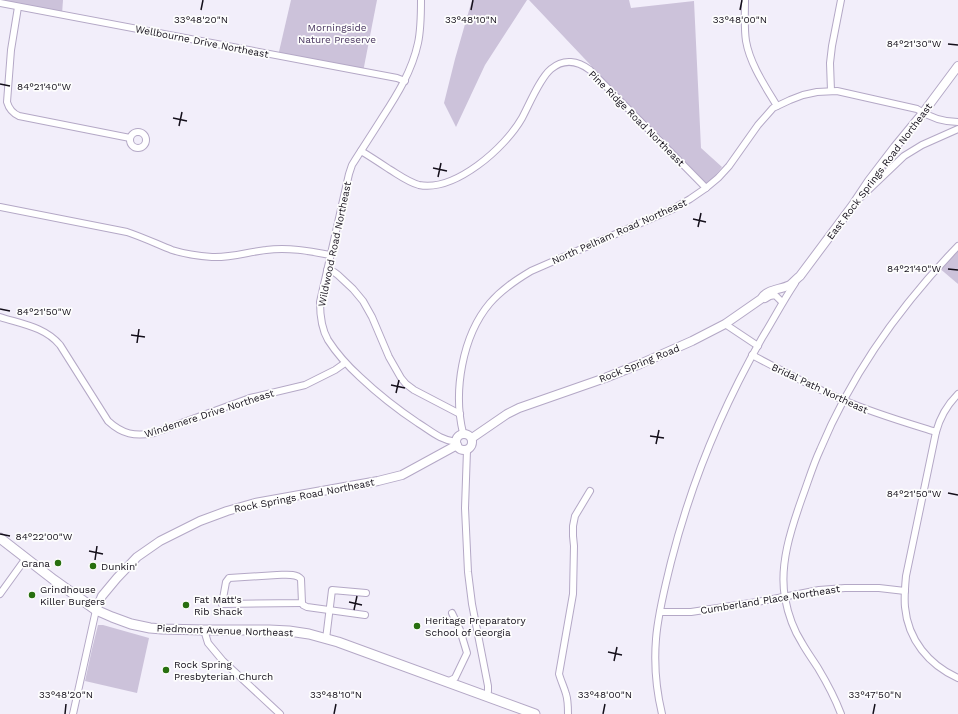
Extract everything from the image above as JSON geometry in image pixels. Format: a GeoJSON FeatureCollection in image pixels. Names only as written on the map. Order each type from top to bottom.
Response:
{"type":"FeatureCollection","features":[{"type":"Feature","properties":{"kind":"main road","name":"Piedmont Avenue Northeast"},"geometry":{"type":"LineString","coordinates":[[0,538],[96,610],[121,621],[150,628],[275,630],[302,633],[326,639],[530,713]]}},
{"type":"Feature","properties":{"kind":"street","name":"Wildwood Road Northeast"},"geometry":{"type":"LineString","coordinates":[[421,0],[419,41],[414,61],[395,98],[352,165],[349,174],[320,302],[320,311],[321,321],[328,340],[345,363],[377,392],[410,418],[441,438],[456,444]]}},
{"type":"Feature","properties":{"kind":"street"},"geometry":{"type":"LineString","coordinates":[[745,0],[745,32],[749,51],[760,78],[777,106]]}},
{"type":"Feature","properties":{"kind":"street"},"geometry":{"type":"LineString","coordinates":[[831,91],[830,63],[841,0]]}},
{"type":"Feature","properties":{"kind":"street","name":"Wellbourne Drive Northeast"},"geometry":{"type":"LineString","coordinates":[[0,3],[397,78],[404,81]]}},
{"type":"Feature","properties":{"kind":"street"},"geometry":{"type":"LineString","coordinates":[[18,7],[9,69],[7,102],[11,111],[19,116],[130,138]]}},
{"type":"Feature","properties":{"kind":"street","name":"Pine Ridge Road Northeast"},"geometry":{"type":"LineString","coordinates":[[361,151],[412,183],[430,186],[448,182],[480,164],[506,139],[521,120],[549,70],[560,63],[573,62],[582,64],[590,70],[706,188]]}},
{"type":"Feature","properties":{"kind":"street","name":"East Rock Springs Road Northeast"},"geometry":{"type":"LineString","coordinates":[[800,276],[869,181],[958,66]]}},
{"type":"Feature","properties":{"kind":"street","name":"North Pelham Road Northeast"},"geometry":{"type":"LineString","coordinates":[[463,434],[460,414],[461,378],[468,342],[481,315],[500,292],[515,280],[531,271],[673,209],[690,199],[718,178],[729,166],[758,125],[773,108],[790,100],[817,92],[837,91],[917,109],[941,120],[958,122]]}},
{"type":"Feature","properties":{"kind":"street"},"geometry":{"type":"LineString","coordinates":[[852,205],[904,156],[922,145],[958,129]]}},
{"type":"Feature","properties":{"kind":"street"},"geometry":{"type":"LineString","coordinates":[[0,206],[126,232],[141,236],[171,249],[197,256],[227,257],[282,248],[330,255]]}},
{"type":"Feature","properties":{"kind":"street"},"geometry":{"type":"LineString","coordinates":[[841,714],[828,685],[795,631],[788,614],[784,596],[783,578],[787,549],[797,513],[819,451],[844,400],[863,366],[886,331],[911,298],[958,246]]}},
{"type":"Feature","properties":{"kind":"street"},"geometry":{"type":"LineString","coordinates":[[327,270],[338,275],[353,288],[363,301],[372,317],[389,357],[406,384],[414,390],[460,414]]}},
{"type":"Feature","properties":{"kind":"street"},"geometry":{"type":"LineString","coordinates":[[662,714],[658,695],[655,665],[656,638],[660,612],[675,546],[685,513],[696,480],[720,419],[752,355],[782,302],[800,276]]}},
{"type":"Feature","properties":{"kind":"street","name":"Rock Spring Road"},"geometry":{"type":"LineString","coordinates":[[472,438],[507,414],[519,408],[605,378],[692,342],[725,324],[762,299],[763,296],[768,293],[775,289],[790,285],[800,276]]}},
{"type":"Feature","properties":{"kind":"street"},"geometry":{"type":"LineString","coordinates":[[762,299],[775,295],[782,302]]}},
{"type":"Feature","properties":{"kind":"street","name":"Windemere Drive Northeast"},"geometry":{"type":"LineString","coordinates":[[0,317],[40,330],[51,336],[60,345],[108,421],[114,427],[128,434],[146,435],[154,433],[250,398],[304,385],[335,370],[345,363]]}},
{"type":"Feature","properties":{"kind":"street"},"geometry":{"type":"LineString","coordinates":[[725,324],[758,346]]}},
{"type":"Feature","properties":{"kind":"street","name":"Bridal Path Northeast"},"geometry":{"type":"LineString","coordinates":[[752,355],[790,376],[844,400],[880,414],[936,432]]}},
{"type":"Feature","properties":{"kind":"street"},"geometry":{"type":"LineString","coordinates":[[958,394],[946,409],[936,432],[906,576],[905,591],[905,607],[908,623],[914,638],[923,652],[934,664],[947,673],[958,678]]}},
{"type":"Feature","properties":{"kind":"street"},"geometry":{"type":"LineString","coordinates":[[467,450],[460,449],[456,444],[458,436],[468,434],[472,438],[472,444],[467,450],[465,508],[468,572],[472,604],[488,686],[487,697]]}},
{"type":"Feature","properties":{"kind":"street","name":"Rock Springs Road Northeast"},"geometry":{"type":"LineString","coordinates":[[73,714],[96,610],[102,596],[137,557],[160,541],[200,521],[227,511],[255,503],[378,481],[402,475],[456,444]]}},
{"type":"Feature","properties":{"kind":"street"},"geometry":{"type":"LineString","coordinates":[[568,714],[566,692],[559,674],[573,594],[573,526],[575,516],[590,491]]}},
{"type":"Feature","properties":{"kind":"street"},"geometry":{"type":"LineString","coordinates":[[0,594],[26,558]]}},
{"type":"Feature","properties":{"kind":"street"},"geometry":{"type":"LineString","coordinates":[[302,603],[302,579],[300,576],[277,575],[229,578],[226,582],[222,604],[302,603],[307,607],[365,615]]}},
{"type":"Feature","properties":{"kind":"street","name":"Cumberland Place Northeast"},"geometry":{"type":"LineString","coordinates":[[660,612],[691,612],[819,590],[879,588],[905,591]]}},
{"type":"Feature","properties":{"kind":"street"},"geometry":{"type":"LineString","coordinates":[[326,639],[332,590],[366,593]]}},
{"type":"Feature","properties":{"kind":"street"},"geometry":{"type":"LineString","coordinates":[[447,682],[455,678],[466,653],[460,630],[452,612]]}},
{"type":"Feature","properties":{"kind":"street"},"geometry":{"type":"LineString","coordinates":[[204,630],[208,643],[223,661],[280,714]]}},
{"type":"Feature","properties":{"kind":"green space"},"geometry":{"type":"Polygon","coordinates":[[[0,0],[63,0],[62,14],[0,3],[0,0]]]}},
{"type":"Feature","properties":{"kind":"green space","name":"Morningside Nature Preserve"},"geometry":{"type":"Polygon","coordinates":[[[291,0],[377,0],[363,72],[278,56],[291,0]]]}},
{"type":"Feature","properties":{"kind":"green space"},"geometry":{"type":"Polygon","coordinates":[[[472,0],[527,0],[485,65],[456,127],[444,103],[472,0]]]}},
{"type":"Feature","properties":{"kind":"green space"},"geometry":{"type":"Polygon","coordinates":[[[529,0],[629,0],[631,8],[694,1],[701,148],[722,167],[706,187],[529,0]]]}},
{"type":"Feature","properties":{"kind":"green space"},"geometry":{"type":"Polygon","coordinates":[[[958,246],[958,284],[938,267],[958,246]]]}},
{"type":"Feature","properties":{"kind":"green space"},"geometry":{"type":"Polygon","coordinates":[[[98,625],[103,625],[149,638],[137,693],[85,681],[98,625]]]}},
{"type":"Feature","properties":{"kind":"place","name":"Grana"},"geometry":{"type":"Point","coordinates":[58,563]}},
{"type":"Feature","properties":{"kind":"place","name":"Dunkin'"},"geometry":{"type":"Point","coordinates":[93,566]}},
{"type":"Feature","properties":{"kind":"place","name":"Grindhouse Killer Burgers"},"geometry":{"type":"Point","coordinates":[32,595]}},
{"type":"Feature","properties":{"kind":"place","name":"Fat Matt's Rib Shack"},"geometry":{"type":"Point","coordinates":[186,605]}},
{"type":"Feature","properties":{"kind":"place","name":"Heritage Preparatory School of Georgia"},"geometry":{"type":"Point","coordinates":[417,626]}},
{"type":"Feature","properties":{"kind":"place","name":"Rock Spring Presbyterian Church"},"geometry":{"type":"Point","coordinates":[166,670]}}]}
